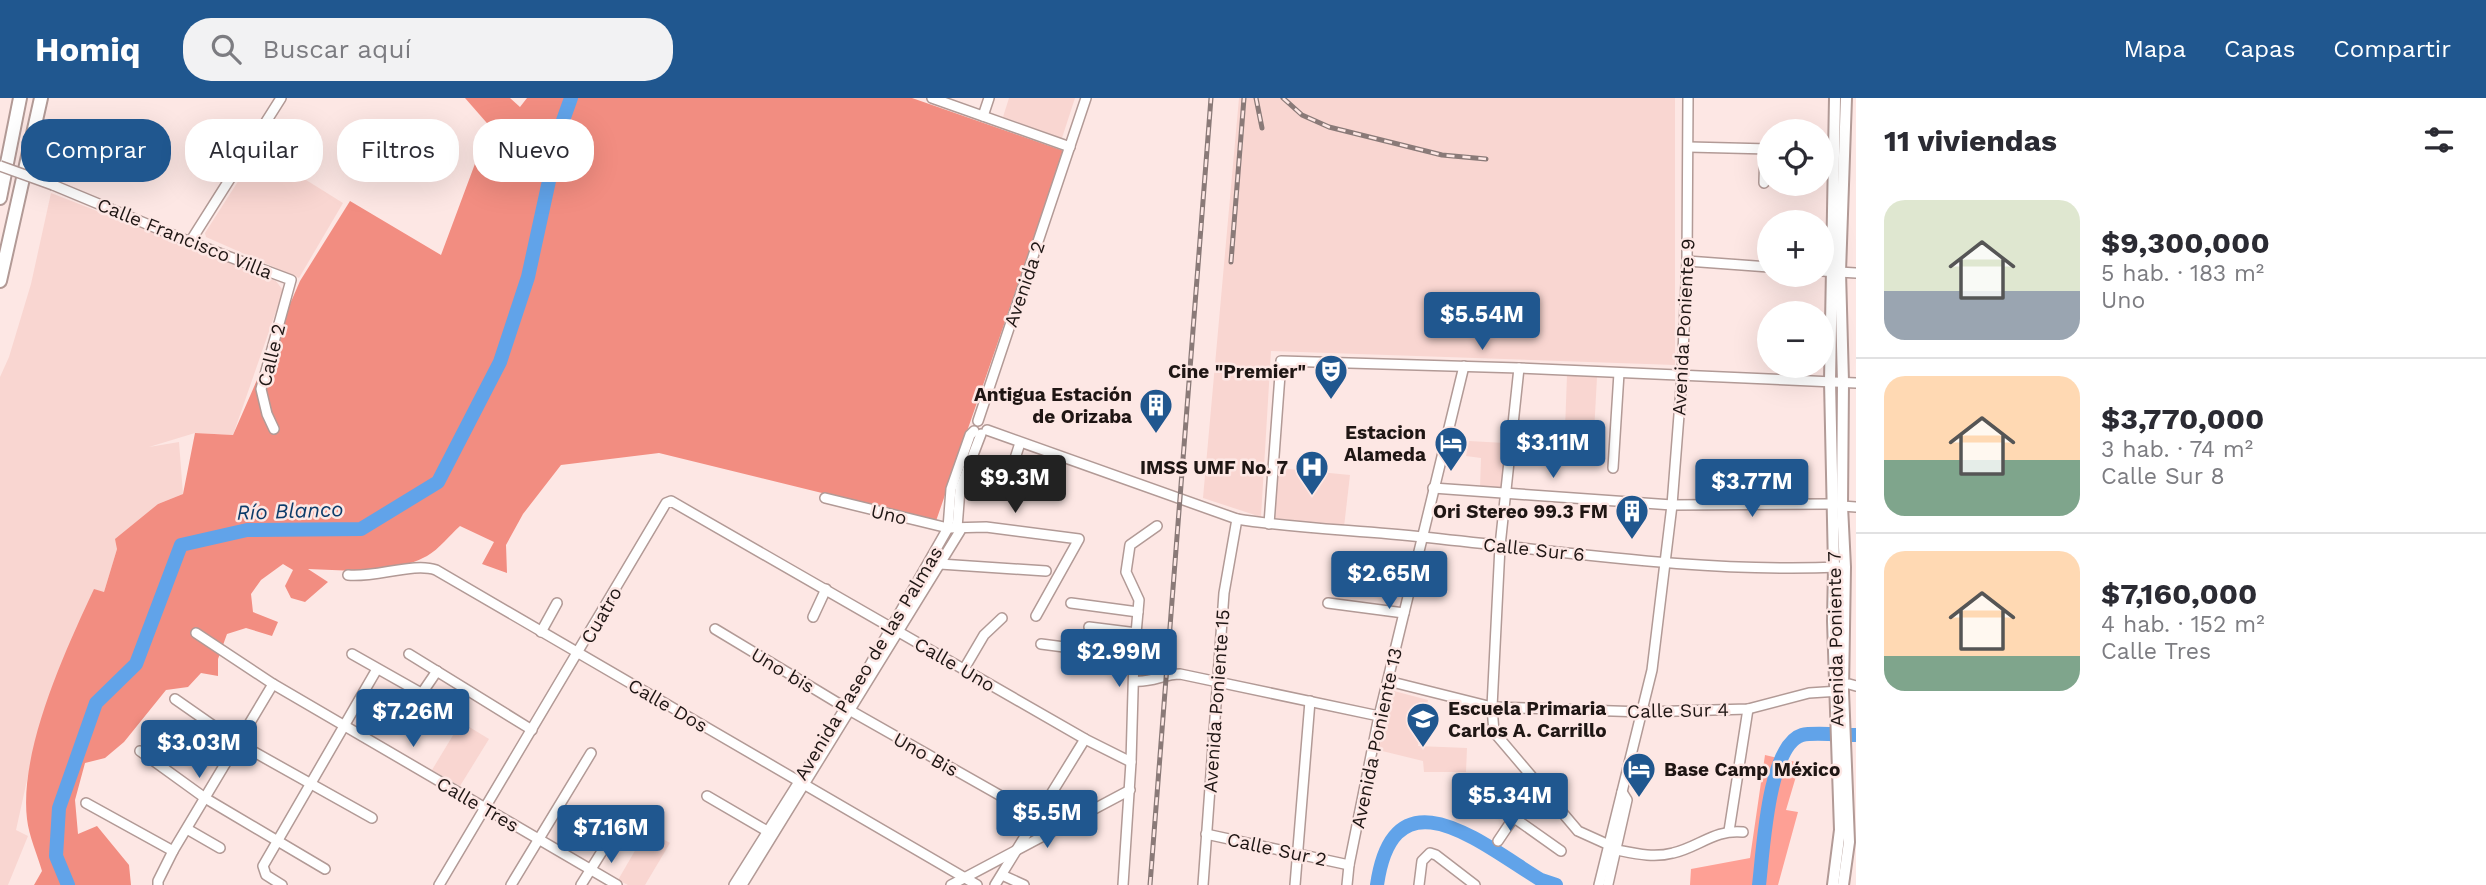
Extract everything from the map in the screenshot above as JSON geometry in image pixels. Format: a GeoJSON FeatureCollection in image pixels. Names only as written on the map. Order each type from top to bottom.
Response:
{"type":"FeatureCollection","features":[{"type":"Feature","properties":{"kind":"highway"},"geometry":{"type":"LineString","coordinates":[[0,198],[20,98]]}},
{"type":"Feature","properties":{"kind":"highway"},"geometry":{"type":"LineString","coordinates":[[0,281],[41,98]]}},
{"type":"Feature","properties":{"kind":"main road","name":"Avenida Poniente 7"},"geometry":{"type":"LineString","coordinates":[[1832,119],[1835,98]]}},
{"type":"Feature","properties":{"kind":"main road","name":"Avenida Poniente 7"},"geometry":{"type":"LineString","coordinates":[[1834,236],[1846,98]]}},
{"type":"Feature","properties":{"kind":"main road","name":"Avenida Poniente 7"},"geometry":{"type":"LineString","coordinates":[[1831,287],[1830,382],[1846,688],[1840,709],[1840,830],[1833,885]]}},
{"type":"Feature","properties":{"kind":"main road","name":"Avenida Poniente 7"},"geometry":{"type":"LineString","coordinates":[[1833,287],[1843,382],[1837,505]]}},
{"type":"Feature","properties":{"kind":"main road","name":"Avenida Poniente 7"},"geometry":{"type":"LineString","coordinates":[[1839,567],[1833,621],[1846,688]]}},
{"type":"Feature","properties":{"kind":"main road","name":"Avenida Poniente 7"},"geometry":{"type":"LineString","coordinates":[[1841,741],[1852,843],[1843,885]]}},
{"type":"Feature","properties":{"kind":"street"},"geometry":{"type":"LineString","coordinates":[[190,242],[281,98]]}},
{"type":"Feature","properties":{"kind":"street"},"geometry":{"type":"LineString","coordinates":[[932,98],[1070,147]]}},
{"type":"Feature","properties":{"kind":"street"},"geometry":{"type":"LineString","coordinates":[[983,116],[989,98]]}},
{"type":"Feature","properties":{"kind":"street","name":"Avenida 2"},"geometry":{"type":"LineString","coordinates":[[980,429],[1086,98]]}},
{"type":"Feature","properties":{"kind":"street","name":"Avenida Poniente 9"},"geometry":{"type":"LineString","coordinates":[[1613,848],[1627,800],[1622,792],[1652,670],[1672,505],[1688,261],[1688,98]]}},
{"type":"Feature","properties":{"kind":"street"},"geometry":{"type":"LineString","coordinates":[[1689,147],[1757,149]]}},
{"type":"Feature","properties":{"kind":"street","name":"Calle Francisco Villa"},"geometry":{"type":"LineString","coordinates":[[0,166],[291,280]]}},
{"type":"Feature","properties":{"kind":"street"},"geometry":{"type":"LineString","coordinates":[[1688,261],[1757,266]]}},
{"type":"Feature","properties":{"kind":"street"},"geometry":{"type":"LineString","coordinates":[[1834,271],[1856,273]]}},
{"type":"Feature","properties":{"kind":"street","name":"Calle 2"},"geometry":{"type":"LineString","coordinates":[[274,429],[261,389],[291,280]]}},
{"type":"Feature","properties":{"kind":"street"},"geometry":{"type":"LineString","coordinates":[[1269,524],[1281,361],[1519,368],[1856,383]]}},
{"type":"Feature","properties":{"kind":"street","name":"Avenida Poniente 13"},"geometry":{"type":"LineString","coordinates":[[1347,885],[1379,716],[1464,366]]}},
{"type":"Feature","properties":{"kind":"street"},"geometry":{"type":"LineString","coordinates":[[1519,368],[1500,546],[1492,707],[1494,732],[1578,831],[1613,848],[1645,856],[1675,853],[1729,831],[1743,832]]}},
{"type":"Feature","properties":{"kind":"street"},"geometry":{"type":"LineString","coordinates":[[1613,468],[1619,373]]}},
{"type":"Feature","properties":{"kind":"street","name":"Calle Sur 6"},"geometry":{"type":"LineString","coordinates":[[980,429],[1237,519],[1665,563],[1839,567]]}},
{"type":"Feature","properties":{"kind":"street","name":"Avenida Paseo de las Palmas"},"geometry":{"type":"LineString","coordinates":[[734,885],[848,709],[952,528],[951,489],[970,435],[980,429]]}},
{"type":"Feature","properties":{"kind":"street"},"geometry":{"type":"LineString","coordinates":[[1009,477],[1020,443]]}},
{"type":"Feature","properties":{"kind":"street"},"geometry":{"type":"LineString","coordinates":[[1433,488],[1506,491],[1672,505],[1856,507]]}},
{"type":"Feature","properties":{"kind":"street","name":"Uno"},"geometry":{"type":"LineString","coordinates":[[825,498],[952,528],[986,527],[1079,539],[1036,616]]}},
{"type":"Feature","properties":{"kind":"street","name":"Calle Uno"},"geometry":{"type":"LineString","coordinates":[[671,501],[1085,739],[1131,762]]}},
{"type":"Feature","properties":{"kind":"street","name":"Cuatro"},"geometry":{"type":"LineString","coordinates":[[439,885],[666,503],[671,501]]}},
{"type":"Feature","properties":{"kind":"street","name":"Avenida Poniente 15"},"geometry":{"type":"LineString","coordinates":[[1203,885],[1224,593],[1237,519]]}},
{"type":"Feature","properties":{"kind":"street"},"geometry":{"type":"LineString","coordinates":[[1123,885],[1139,600],[1126,572],[1130,545],[1157,526]]}},
{"type":"Feature","properties":{"kind":"street","name":"Avenida Paseo de las Palmas"},"geometry":{"type":"LineString","coordinates":[[896,629],[960,531],[952,528]]}},
{"type":"Feature","properties":{"kind":"street"},"geometry":{"type":"LineString","coordinates":[[940,564],[1045,571]]}},
{"type":"Feature","properties":{"kind":"street","name":"Calle Dos"},"geometry":{"type":"LineString","coordinates":[[348,575],[368,576],[429,568],[977,885]]}},
{"type":"Feature","properties":{"kind":"street"},"geometry":{"type":"LineString","coordinates":[[813,617],[826,589]]}},
{"type":"Feature","properties":{"kind":"street"},"geometry":{"type":"LineString","coordinates":[[541,632],[557,603]]}},
{"type":"Feature","properties":{"kind":"street"},"geometry":{"type":"LineString","coordinates":[[1071,603],[1138,612]]}},
{"type":"Feature","properties":{"kind":"street"},"geometry":{"type":"LineString","coordinates":[[1328,603],[1404,613]]}},
{"type":"Feature","properties":{"kind":"street"},"geometry":{"type":"LineString","coordinates":[[964,669],[984,635],[1002,618]]}},
{"type":"Feature","properties":{"kind":"street"},"geometry":{"type":"LineString","coordinates":[[1842,621],[1847,624],[1848,646]]}},
{"type":"Feature","properties":{"kind":"street"},"geometry":{"type":"LineString","coordinates":[[727,636],[733,626]]}},
{"type":"Feature","properties":{"kind":"street"},"geometry":{"type":"LineString","coordinates":[[1089,627],[1137,634]]}},
{"type":"Feature","properties":{"kind":"street","name":"Uno bis"},"geometry":{"type":"LineString","coordinates":[[715,629],[848,709]]}},
{"type":"Feature","properties":{"kind":"street","name":"Calle Tres"},"geometry":{"type":"LineString","coordinates":[[196,633],[273,684],[617,885]]}},
{"type":"Feature","properties":{"kind":"street"},"geometry":{"type":"LineString","coordinates":[[1041,644],[1134,656]]}},
{"type":"Feature","properties":{"kind":"street"},"geometry":{"type":"LineString","coordinates":[[352,653],[451,709]]}},
{"type":"Feature","properties":{"kind":"street"},"geometry":{"type":"LineString","coordinates":[[408,654],[532,730]]}},
{"type":"Feature","properties":{"kind":"street"},"geometry":{"type":"LineString","coordinates":[[282,885],[266,875],[262,868],[377,669]]}},
{"type":"Feature","properties":{"kind":"street"},"geometry":{"type":"LineString","coordinates":[[422,692],[437,671]]}},
{"type":"Feature","properties":{"kind":"street"},"geometry":{"type":"LineString","coordinates":[[1134,681],[1146,682],[1173,674],[1379,716]]}},
{"type":"Feature","properties":{"kind":"street","name":"Calle Sur 4"},"geometry":{"type":"LineString","coordinates":[[1388,681],[1492,707],[1643,712],[1748,709],[1809,693],[1846,688]]}},
{"type":"Feature","properties":{"kind":"street"},"geometry":{"type":"LineString","coordinates":[[158,885],[173,851],[273,684]]}},
{"type":"Feature","properties":{"kind":"street"},"geometry":{"type":"LineString","coordinates":[[175,699],[238,743],[372,818]]}},
{"type":"Feature","properties":{"kind":"street"},"geometry":{"type":"LineString","coordinates":[[1295,885],[1310,701]]}},
{"type":"Feature","properties":{"kind":"street","name":"Uno Bis"},"geometry":{"type":"LineString","coordinates":[[848,709],[1038,817]]}},
{"type":"Feature","properties":{"kind":"street"},"geometry":{"type":"LineString","coordinates":[[1729,831],[1748,709]]}},
{"type":"Feature","properties":{"kind":"street"},"geometry":{"type":"LineString","coordinates":[[995,885],[1085,739]]}},
{"type":"Feature","properties":{"kind":"street"},"geometry":{"type":"LineString","coordinates":[[139,751],[205,798],[325,869]]}},
{"type":"Feature","properties":{"kind":"street"},"geometry":{"type":"LineString","coordinates":[[511,885],[591,753]]}},
{"type":"Feature","properties":{"kind":"street","name":"Avenida Paseo de las Palmas"},"geometry":{"type":"LineString","coordinates":[[743,885],[801,782]]}},
{"type":"Feature","properties":{"kind":"street"},"geometry":{"type":"LineString","coordinates":[[1497,841],[1537,783]]}},
{"type":"Feature","properties":{"kind":"street"},"geometry":{"type":"LineString","coordinates":[[951,885],[1130,790]]}},
{"type":"Feature","properties":{"kind":"street"},"geometry":{"type":"LineString","coordinates":[[1473,792],[1561,851]]}},
{"type":"Feature","properties":{"kind":"street"},"geometry":{"type":"LineString","coordinates":[[707,796],[767,831]]}},
{"type":"Feature","properties":{"kind":"street"},"geometry":{"type":"LineString","coordinates":[[86,803],[173,851]]}},
{"type":"Feature","properties":{"kind":"street"},"geometry":{"type":"LineString","coordinates":[[187,829],[220,848]]}},
{"type":"Feature","properties":{"kind":"street"},"geometry":{"type":"LineString","coordinates":[[581,885],[616,829]]}},
{"type":"Feature","properties":{"kind":"street","name":"Calle Sur 2"},"geometry":{"type":"LineString","coordinates":[[1206,834],[1349,865]]}},
{"type":"Feature","properties":{"kind":"street"},"geometry":{"type":"LineString","coordinates":[[1602,882],[1613,848]]}},
{"type":"Feature","properties":{"kind":"street"},"geometry":{"type":"LineString","coordinates":[[1419,885],[1422,861],[1430,853],[1475,885]]}},
{"type":"Feature","properties":{"kind":"street"},"geometry":{"type":"LineString","coordinates":[[1002,875],[1024,885]]}},
{"type":"Feature","properties":{"kind":"shaded area"},"geometry":{"type":"Polygon","coordinates":[[[465,98],[510,98],[520,107],[527,98],[912,98],[1064,151],[936,521],[659,453],[561,465],[523,514],[506,545],[507,573],[482,564],[494,542],[460,526],[427,556],[399,567],[353,571],[308,569],[328,582],[305,602],[291,598],[285,586],[293,570],[283,564],[261,580],[251,594],[253,612],[278,622],[272,636],[246,628],[227,634],[218,659],[218,676],[201,673],[188,687],[166,690],[124,742],[105,758],[85,763],[75,800],[78,834],[97,826],[129,865],[131,885],[34,885],[42,871],[28,825],[26,792],[37,733],[58,671],[94,589],[104,592],[117,549],[115,539],[158,504],[183,494],[195,433],[233,435],[300,281],[350,201],[441,255],[473,169],[473,182],[594,182],[594,119],[483,119],[465,98]]]}},
{"type":"Feature","properties":{"kind":"shaded area"},"geometry":{"type":"Polygon","coordinates":[[[1009,98],[1075,98],[1062,138],[1003,117],[1009,98]]]}},
{"type":"Feature","properties":{"kind":"shaded area"},"geometry":{"type":"Polygon","coordinates":[[[1239,98],[1675,98],[1675,365],[1271,351],[1261,517],[1203,498],[1239,98]]]}},
{"type":"Feature","properties":{"kind":"shaded area"},"geometry":{"type":"Polygon","coordinates":[[[238,182],[309,182],[343,203],[299,278],[206,237],[205,233],[238,182]]]}},
{"type":"Feature","properties":{"kind":"shaded area"},"geometry":{"type":"Polygon","coordinates":[[[51,193],[276,281],[282,294],[233,435],[195,433],[149,447],[179,442],[183,494],[158,504],[117,549],[104,592],[37,735],[16,830],[28,836],[8,885],[0,885],[0,377],[9,357],[31,284],[51,193]]]}},
{"type":"Feature","properties":{"kind":"shaded area"},"geometry":{"type":"Polygon","coordinates":[[[1567,375],[1597,377],[1594,433],[1565,430],[1567,375]]]}},
{"type":"Feature","properties":{"kind":"shaded area"},"geometry":{"type":"Polygon","coordinates":[[[1469,441],[1505,443],[1502,490],[1480,488],[1481,458],[1466,456],[1469,441]]]}},
{"type":"Feature","properties":{"kind":"shaded area"},"geometry":{"type":"Polygon","coordinates":[[[973,466],[995,472],[991,492],[966,489],[973,466]]]}},
{"type":"Feature","properties":{"kind":"shaded area","name":"IMSS UMF No. 7"},"geometry":{"type":"Polygon","coordinates":[[[1278,468],[1350,475],[1344,527],[1275,518],[1278,468]]]}},
{"type":"Feature","properties":{"kind":"shaded area","name":"Escuela Primaria Carlos A. Carrillo"},"geometry":{"type":"Polygon","coordinates":[[[1394,691],[1428,700],[1418,746],[1467,748],[1466,772],[1424,772],[1423,761],[1378,750],[1394,691]]]}},
{"type":"Feature","properties":{"kind":"shaded area"},"geometry":{"type":"Polygon","coordinates":[[[461,722],[489,739],[460,786],[432,770],[461,722]]]}},
{"type":"Feature","properties":{"kind":"shaded area"},"geometry":{"type":"Polygon","coordinates":[[[1765,755],[1800,763],[1786,810],[1798,812],[1778,885],[1690,885],[1691,869],[1750,858],[1765,755]]]}},
{"type":"Feature","properties":{"kind":"shaded area"},"geometry":{"type":"Polygon","coordinates":[[[647,830],[670,843],[645,885],[628,885],[618,880],[647,830]]]}},
{"type":"Feature","properties":{"kind":"waterway","name":"Río Blanco"},"geometry":{"type":"LineString","coordinates":[[68,885],[56,856],[59,808],[96,703],[136,664],[181,545],[247,530],[361,529],[438,482],[500,362],[528,277],[561,126],[571,98]]}},
{"type":"Feature","properties":{"kind":"waterway"},"geometry":{"type":"LineString","coordinates":[[1759,885],[1769,802],[1782,758],[1791,743],[1807,734],[1856,735]]}},
{"type":"Feature","properties":{"kind":"waterway"},"geometry":{"type":"LineString","coordinates":[[1377,885],[1387,849],[1402,830],[1421,822],[1444,825],[1468,835],[1541,880],[1556,885]]}},
{"type":"Feature","properties":{"kind":"railway"},"geometry":{"type":"LineString","coordinates":[[1150,885],[1211,98]]}},
{"type":"Feature","properties":{"kind":"railway"},"geometry":{"type":"LineString","coordinates":[[1231,262],[1244,98]]}},
{"type":"Feature","properties":{"kind":"railway"},"geometry":{"type":"LineString","coordinates":[[1256,98],[1262,128]]}},
{"type":"Feature","properties":{"kind":"railway"},"geometry":{"type":"LineString","coordinates":[[1283,98],[1302,115],[1329,127],[1442,155],[1486,159]]}},
{"type":"Feature","properties":{"kind":"place","name":"Cine \"Premier\""},"geometry":{"type":"Point","coordinates":[1331,401]}},
{"type":"Feature","properties":{"kind":"place","name":"Antigua Estación de Orizaba"},"geometry":{"type":"Point","coordinates":[1156,435]}},
{"type":"Feature","properties":{"kind":"place","name":"Estacion Alameda"},"geometry":{"type":"Point","coordinates":[1451,473]}},
{"type":"Feature","properties":{"kind":"place","name":"IMSS UMF No. 7"},"geometry":{"type":"Point","coordinates":[1312,497]}},
{"type":"Feature","properties":{"kind":"place","name":"Ori Stereo 99.3 FM"},"geometry":{"type":"Point","coordinates":[1632,541]}},
{"type":"Feature","properties":{"kind":"place","name":"Escuela Primaria Carlos A. Carrillo"},"geometry":{"type":"Point","coordinates":[1423,749]}},
{"type":"Feature","properties":{"kind":"place","name":"Base Camp México"},"geometry":{"type":"Point","coordinates":[1639,799]}}]}
